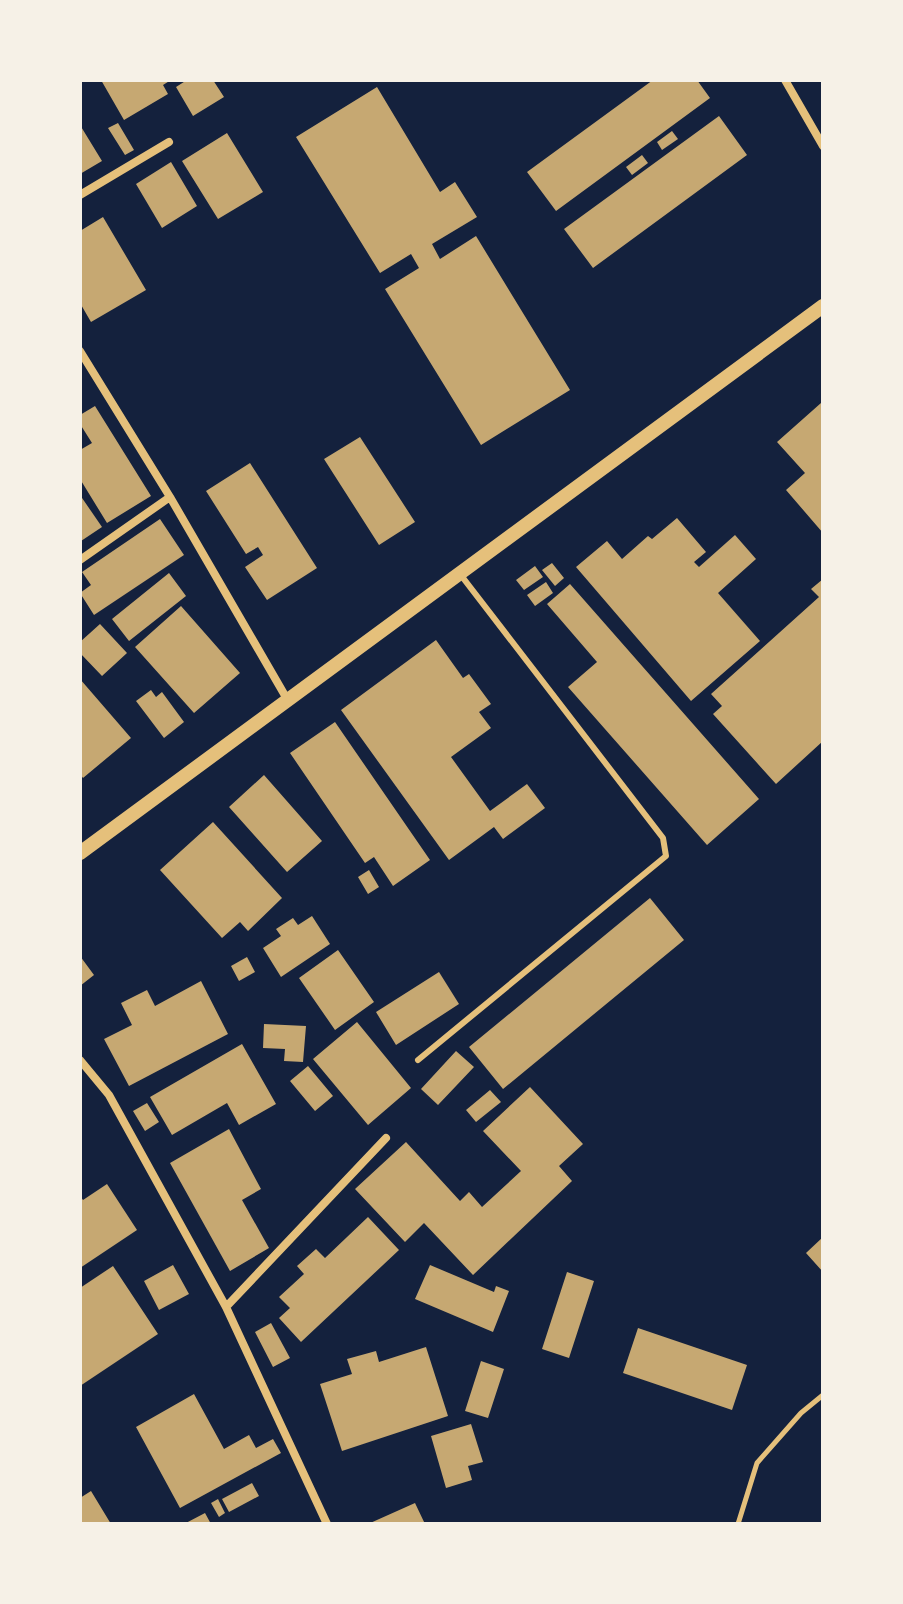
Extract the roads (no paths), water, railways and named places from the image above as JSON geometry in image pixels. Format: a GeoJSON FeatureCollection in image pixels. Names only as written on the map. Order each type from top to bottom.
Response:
{"type":"FeatureCollection","features":[{"type":"Feature","properties":{"kind":"street"},"geometry":{"type":"LineString","coordinates":[[785,80],[823,146]]}},
{"type":"Feature","properties":{"kind":"street"},"geometry":{"type":"LineString","coordinates":[[80,195],[169,142]]}},
{"type":"Feature","properties":{"kind":"street"},"geometry":{"type":"LineString","coordinates":[[80,853],[823,306]]}},
{"type":"Feature","properties":{"kind":"street"},"geometry":{"type":"LineString","coordinates":[[80,351],[170,497],[287,699]]}},
{"type":"Feature","properties":{"kind":"street"},"geometry":{"type":"LineString","coordinates":[[80,560],[170,497]]}},
{"type":"Feature","properties":{"kind":"street"},"geometry":{"type":"LineString","coordinates":[[80,1060],[109,1095],[226,1307],[327,1524]]}},
{"type":"Feature","properties":{"kind":"street"},"geometry":{"type":"LineString","coordinates":[[226,1307],[386,1138]]}},
{"type":"Feature","properties":{"kind":"lane"},"geometry":{"type":"LineString","coordinates":[[418,1060],[666,856],[663,838],[459,573]]}}]}
